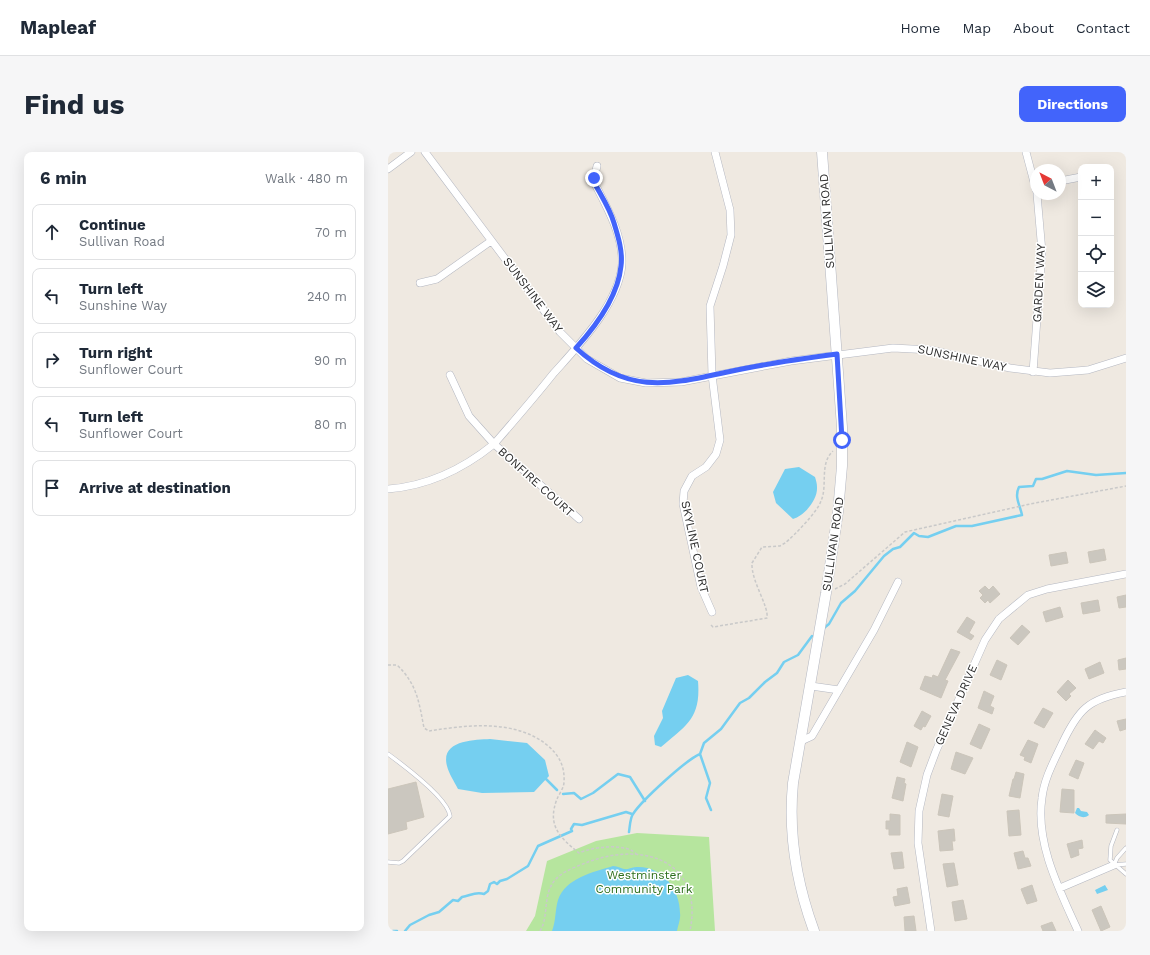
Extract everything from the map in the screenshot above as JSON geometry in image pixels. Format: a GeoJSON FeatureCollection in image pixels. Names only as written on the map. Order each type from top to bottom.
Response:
{"type":"FeatureCollection","features":[{"type":"Feature","properties":{"kind":"street"},"geometry":{"type":"LineString","coordinates":[[388,169],[411,152]]}},
{"type":"Feature","properties":{"kind":"street","name":"SUNSHINE WAY"},"geometry":{"type":"LineString","coordinates":[[425,152],[491,241],[522,278],[560,332],[600,368],[620,378],[646,383],[681,382],[712,375],[837,354],[887,348],[918,348],[964,356],[1010,368],[1033,372],[1088,370],[1126,358]]}},
{"type":"Feature","properties":{"kind":"street","name":"SKYLINE COURT"},"geometry":{"type":"LineString","coordinates":[[712,612],[701,587],[683,504],[684,491],[692,476],[706,467],[716,454],[720,440],[712,375],[710,306],[731,235],[730,210],[716,152]]}},
{"type":"Feature","properties":{"kind":"street","name":"SULLIVAN ROAD"},"geometry":{"type":"LineString","coordinates":[[814,931],[798,880],[791,834],[793,783],[811,686],[838,512],[842,451],[837,354],[822,152]]}},
{"type":"Feature","properties":{"kind":"street"},"geometry":{"type":"LineString","coordinates":[[1026,152],[1030,166]]}},
{"type":"Feature","properties":{"kind":"street"},"geometry":{"type":"LineString","coordinates":[[388,489],[427,482],[456,470],[478,457],[494,444],[576,348],[604,312],[620,275],[622,264],[621,251],[614,222],[595,184],[594,178],[597,166]]}},
{"type":"Feature","properties":{"kind":"street"},"geometry":{"type":"LineString","coordinates":[[1066,180],[1078,178]]}},
{"type":"Feature","properties":{"kind":"street","name":"GARDEN WAY"},"geometry":{"type":"LineString","coordinates":[[1033,372],[1042,252],[1038,200]]}},
{"type":"Feature","properties":{"kind":"street"},"geometry":{"type":"LineString","coordinates":[[420,283],[437,278],[491,241]]}},
{"type":"Feature","properties":{"kind":"street","name":"BONFIRE COURT"},"geometry":{"type":"LineString","coordinates":[[450,375],[469,416],[494,444],[579,519]]}},
{"type":"Feature","properties":{"kind":"street","name":"GENEVA DRIVE"},"geometry":{"type":"LineString","coordinates":[[931,931],[918,843],[919,811],[927,775],[936,751],[985,640],[999,619],[1028,595],[1047,589],[1126,574]]}},
{"type":"Feature","properties":{"kind":"street"},"geometry":{"type":"LineString","coordinates":[[801,741],[812,736],[874,630],[898,582]]}},
{"type":"Feature","properties":{"kind":"street"},"geometry":{"type":"LineString","coordinates":[[811,686],[839,690]]}},
{"type":"Feature","properties":{"kind":"street"},"geometry":{"type":"LineString","coordinates":[[1078,931],[1049,859],[1041,821],[1042,796],[1051,766],[1070,727],[1083,710],[1089,704],[1102,698],[1126,692]]}},
{"type":"Feature","properties":{"kind":"street"},"geometry":{"type":"LineString","coordinates":[[1060,888],[1114,865]]}},
{"type":"Feature","properties":{"kind":"lane"},"geometry":{"type":"LineString","coordinates":[[388,754],[423,780],[446,807],[450,816],[403,862],[388,862]]}},
{"type":"Feature","properties":{"kind":"lane"},"geometry":{"type":"LineString","coordinates":[[1117,830],[1110,853],[1110,860],[1126,874]]}},
{"type":"Feature","properties":{"kind":"lane"},"geometry":{"type":"LineString","coordinates":[[1114,865],[1117,858],[1126,848]]}},
{"type":"Feature","properties":{"kind":"lane"},"geometry":{"type":"LineString","coordinates":[[1114,865],[1126,864]]}},
{"type":"Feature","properties":{"kind":"path"},"geometry":{"type":"LineString","coordinates":[[711,625],[713,627],[731,625],[767,618],[764,605],[755,583],[752,563],[762,548],[785,544],[816,509],[821,502],[824,493],[824,467],[828,456],[833,451],[842,451]]}},
{"type":"Feature","properties":{"kind":"path"},"geometry":{"type":"LineString","coordinates":[[826,593],[845,584],[905,532],[1030,504],[1126,486]]}},
{"type":"Feature","properties":{"kind":"path"},"geometry":{"type":"LineString","coordinates":[[388,665],[397,665],[407,675],[416,689],[424,728],[429,731],[466,727],[510,727],[525,732],[543,742],[556,754],[564,768],[564,784],[552,817],[559,835],[579,853],[596,848],[622,847],[633,850],[637,855]]}},
{"type":"Feature","properties":{"kind":"path"},"geometry":{"type":"LineString","coordinates":[[540,931],[544,924],[550,888],[561,875],[603,857],[618,854],[637,855],[660,859],[679,873],[687,888],[693,906],[690,931]]}},
{"type":"Feature","properties":{"kind":"green space","name":"Westminster Community Park"},"geometry":{"type":"Polygon","coordinates":[[[637,833],[709,837],[715,931],[526,931],[535,916],[547,861],[596,841],[637,833]]]}},
{"type":"Feature","properties":{"kind":"water"},"geometry":{"type":"Polygon","coordinates":[[[799,467],[815,477],[817,492],[810,507],[802,515],[793,519],[776,503],[773,492],[785,469],[799,467]]]}},
{"type":"Feature","properties":{"kind":"water"},"geometry":{"type":"Polygon","coordinates":[[[688,675],[698,681],[697,704],[694,712],[690,720],[678,733],[661,747],[655,745],[654,736],[663,718],[662,711],[676,678],[688,675]]]}},
{"type":"Feature","properties":{"kind":"water"},"geometry":{"type":"Polygon","coordinates":[[[490,739],[527,743],[545,760],[549,776],[534,792],[482,793],[458,789],[447,766],[446,757],[449,751],[453,746],[460,743],[490,739]]]}},
{"type":"Feature","properties":{"kind":"water"},"geometry":{"type":"Polygon","coordinates":[[[1077,808],[1081,811],[1087,812],[1089,815],[1083,817],[1078,816],[1075,813],[1077,808]]]}},
{"type":"Feature","properties":{"kind":"water"},"geometry":{"type":"Polygon","coordinates":[[[613,866],[626,869],[636,867],[654,870],[668,881],[677,896],[679,904],[680,918],[677,931],[552,931],[558,900],[567,886],[581,877],[613,866]]]}},
{"type":"Feature","properties":{"kind":"water"},"geometry":{"type":"Polygon","coordinates":[[[1105,885],[1108,890],[1097,894],[1095,890],[1105,885]]]}},
{"type":"Feature","properties":{"kind":"building"},"geometry":{"type":"Polygon","coordinates":[[[1104,549],[1106,560],[1090,563],[1088,552],[1104,549]]]}},
{"type":"Feature","properties":{"kind":"building"},"geometry":{"type":"Polygon","coordinates":[[[1066,552],[1068,563],[1051,566],[1049,555],[1066,552]]]}},
{"type":"Feature","properties":{"kind":"building"},"geometry":{"type":"Polygon","coordinates":[[[985,586],[989,590],[993,586],[1000,594],[990,603],[988,600],[985,603],[980,598],[983,595],[979,591],[985,586]]]}},
{"type":"Feature","properties":{"kind":"building"},"geometry":{"type":"Polygon","coordinates":[[[1126,595],[1126,607],[1119,608],[1117,597],[1126,595]]]}},
{"type":"Feature","properties":{"kind":"building"},"geometry":{"type":"Polygon","coordinates":[[[1098,600],[1100,611],[1083,614],[1081,603],[1098,600]]]}},
{"type":"Feature","properties":{"kind":"building"},"geometry":{"type":"Polygon","coordinates":[[[1060,607],[1063,617],[1046,622],[1043,612],[1060,607]]]}},
{"type":"Feature","properties":{"kind":"building"},"geometry":{"type":"Polygon","coordinates":[[[967,617],[975,622],[969,633],[974,636],[971,640],[957,632],[967,617]]]}},
{"type":"Feature","properties":{"kind":"building"},"geometry":{"type":"Polygon","coordinates":[[[1022,625],[1030,632],[1018,645],[1010,638],[1022,625]]]}},
{"type":"Feature","properties":{"kind":"building"},"geometry":{"type":"Polygon","coordinates":[[[951,649],[960,652],[945,680],[948,681],[941,698],[920,689],[925,676],[932,678],[933,675],[938,677],[951,649]]]}},
{"type":"Feature","properties":{"kind":"building"},"geometry":{"type":"Polygon","coordinates":[[[1126,658],[1126,669],[1119,670],[1118,660],[1126,658]]]}},
{"type":"Feature","properties":{"kind":"building"},"geometry":{"type":"Polygon","coordinates":[[[997,660],[1007,665],[1001,680],[990,675],[997,660]]]}},
{"type":"Feature","properties":{"kind":"building"},"geometry":{"type":"Polygon","coordinates":[[[1100,662],[1104,673],[1089,679],[1085,669],[1100,662]]]}},
{"type":"Feature","properties":{"kind":"building"},"geometry":{"type":"Polygon","coordinates":[[[1068,680],[1076,688],[1069,694],[1071,696],[1066,701],[1057,692],[1068,680]]]}},
{"type":"Feature","properties":{"kind":"building"},"geometry":{"type":"Polygon","coordinates":[[[984,691],[994,696],[990,706],[994,708],[992,714],[978,708],[984,691]]]}},
{"type":"Feature","properties":{"kind":"building"},"geometry":{"type":"Polygon","coordinates":[[[1043,708],[1053,713],[1044,728],[1034,723],[1043,708]]]}},
{"type":"Feature","properties":{"kind":"building"},"geometry":{"type":"Polygon","coordinates":[[[922,711],[931,716],[925,727],[923,726],[921,730],[914,726],[922,711]]]}},
{"type":"Feature","properties":{"kind":"building"},"geometry":{"type":"Polygon","coordinates":[[[1126,719],[1126,729],[1120,731],[1117,721],[1126,719]]]}},
{"type":"Feature","properties":{"kind":"building"},"geometry":{"type":"Polygon","coordinates":[[[979,724],[990,729],[981,749],[970,744],[979,724]]]}},
{"type":"Feature","properties":{"kind":"building"},"geometry":{"type":"Polygon","coordinates":[[[1095,730],[1106,738],[1103,743],[1099,741],[1093,749],[1085,744],[1095,730]]]}},
{"type":"Feature","properties":{"kind":"building"},"geometry":{"type":"Polygon","coordinates":[[[1028,740],[1038,744],[1031,763],[1024,760],[1025,757],[1020,755],[1028,740]]]}},
{"type":"Feature","properties":{"kind":"building"},"geometry":{"type":"Polygon","coordinates":[[[907,742],[918,747],[911,767],[900,762],[907,742]]]}},
{"type":"Feature","properties":{"kind":"building"},"geometry":{"type":"Polygon","coordinates":[[[956,752],[973,758],[965,774],[951,769],[956,752]]]}},
{"type":"Feature","properties":{"kind":"building"},"geometry":{"type":"Polygon","coordinates":[[[1076,760],[1084,763],[1078,779],[1069,775],[1076,760]]]}},
{"type":"Feature","properties":{"kind":"building"},"geometry":{"type":"Polygon","coordinates":[[[1016,772],[1024,774],[1020,798],[1009,796],[1016,772]]]}},
{"type":"Feature","properties":{"kind":"building"},"geometry":{"type":"Polygon","coordinates":[[[897,777],[905,779],[904,783],[906,784],[903,801],[892,798],[897,777]]]}},
{"type":"Feature","properties":{"kind":"building"},"geometry":{"type":"Polygon","coordinates":[[[416,782],[424,817],[406,822],[407,829],[388,834],[388,789],[416,782]]]}},
{"type":"Feature","properties":{"kind":"building"},"geometry":{"type":"Polygon","coordinates":[[[1062,789],[1074,790],[1074,813],[1060,812],[1062,789]]]}},
{"type":"Feature","properties":{"kind":"building"},"geometry":{"type":"Polygon","coordinates":[[[942,794],[953,796],[949,817],[938,815],[942,794]]]}},
{"type":"Feature","properties":{"kind":"building"},"geometry":{"type":"Polygon","coordinates":[[[1019,810],[1021,835],[1009,836],[1007,811],[1019,810]]]}},
{"type":"Feature","properties":{"kind":"building"},"geometry":{"type":"Polygon","coordinates":[[[890,814],[900,815],[900,835],[889,835],[889,829],[886,829],[886,821],[890,821],[890,814]]]}},
{"type":"Feature","properties":{"kind":"building"},"geometry":{"type":"Polygon","coordinates":[[[1126,814],[1126,824],[1106,823],[1106,815],[1126,814]]]}},
{"type":"Feature","properties":{"kind":"building"},"geometry":{"type":"Polygon","coordinates":[[[954,829],[955,841],[952,841],[953,850],[940,851],[938,831],[954,829]]]}},
{"type":"Feature","properties":{"kind":"building"},"geometry":{"type":"Polygon","coordinates":[[[1082,840],[1083,848],[1078,849],[1079,855],[1071,858],[1067,844],[1082,840]]]}},
{"type":"Feature","properties":{"kind":"building"},"geometry":{"type":"Polygon","coordinates":[[[1023,851],[1025,858],[1028,858],[1031,866],[1018,869],[1014,853],[1023,851]]]}},
{"type":"Feature","properties":{"kind":"building"},"geometry":{"type":"Polygon","coordinates":[[[902,852],[904,868],[894,869],[891,853],[902,852]]]}},
{"type":"Feature","properties":{"kind":"building"},"geometry":{"type":"Polygon","coordinates":[[[954,863],[958,885],[947,887],[943,864],[954,863]]]}},
{"type":"Feature","properties":{"kind":"building"},"geometry":{"type":"Polygon","coordinates":[[[1032,885],[1037,901],[1027,904],[1021,889],[1032,885]]]}},
{"type":"Feature","properties":{"kind":"building"},"geometry":{"type":"Polygon","coordinates":[[[907,887],[910,903],[895,906],[893,897],[898,896],[897,889],[907,887]]]}},
{"type":"Feature","properties":{"kind":"building"},"geometry":{"type":"Polygon","coordinates":[[[963,900],[967,919],[955,921],[952,902],[963,900]]]}},
{"type":"Feature","properties":{"kind":"building"},"geometry":{"type":"Polygon","coordinates":[[[1101,906],[1110,927],[1101,931],[1092,910],[1101,906]]]}},
{"type":"Feature","properties":{"kind":"building"},"geometry":{"type":"Polygon","coordinates":[[[914,916],[916,931],[905,931],[904,917],[914,916]]]}},
{"type":"Feature","properties":{"kind":"building"},"geometry":{"type":"Polygon","coordinates":[[[1052,922],[1056,931],[1043,931],[1041,926],[1052,922]]]}},
{"type":"Feature","properties":{"kind":"waterway"},"geometry":{"type":"LineString","coordinates":[[824,628],[829,624],[841,603],[855,591],[884,556],[893,549],[900,547],[914,533],[919,536],[928,537],[956,526],[972,526],[1022,515],[1017,498],[1019,487],[1033,486],[1036,479],[1042,479],[1067,471],[1096,475],[1126,473]]}},
{"type":"Feature","properties":{"kind":"waterway"},"geometry":{"type":"LineString","coordinates":[[711,810],[706,798],[710,783],[700,754],[704,743],[721,729],[740,703],[749,698],[765,682],[777,673],[784,662],[798,655],[812,636]]}},
{"type":"Feature","properties":{"kind":"waterway"},"geometry":{"type":"LineString","coordinates":[[629,832],[633,814],[654,790],[685,764],[700,754]]}},
{"type":"Feature","properties":{"kind":"waterway"},"geometry":{"type":"LineString","coordinates":[[563,794],[574,793],[581,799],[593,793],[618,774],[630,777],[645,801]]}},
{"type":"Feature","properties":{"kind":"waterway"},"geometry":{"type":"LineString","coordinates":[[546,779],[557,790]]}},
{"type":"Feature","properties":{"kind":"waterway"},"geometry":{"type":"LineString","coordinates":[[405,931],[410,925],[429,915],[439,912],[453,900],[458,901],[462,897],[475,893],[484,894],[488,891],[490,884],[494,882],[497,884],[528,866],[538,846],[572,831],[571,829],[574,824],[582,825],[626,812],[632,814]]}},
{"type":"Feature","properties":{"kind":"route"},"geometry":{"type":"LineString","coordinates":[[594,178],[595,184],[614,222],[621,251],[622,264],[620,275],[604,312],[576,348],[587,359],[600,368],[620,378],[646,383],[681,382],[747,368],[837,354],[842,440]]}}]}
